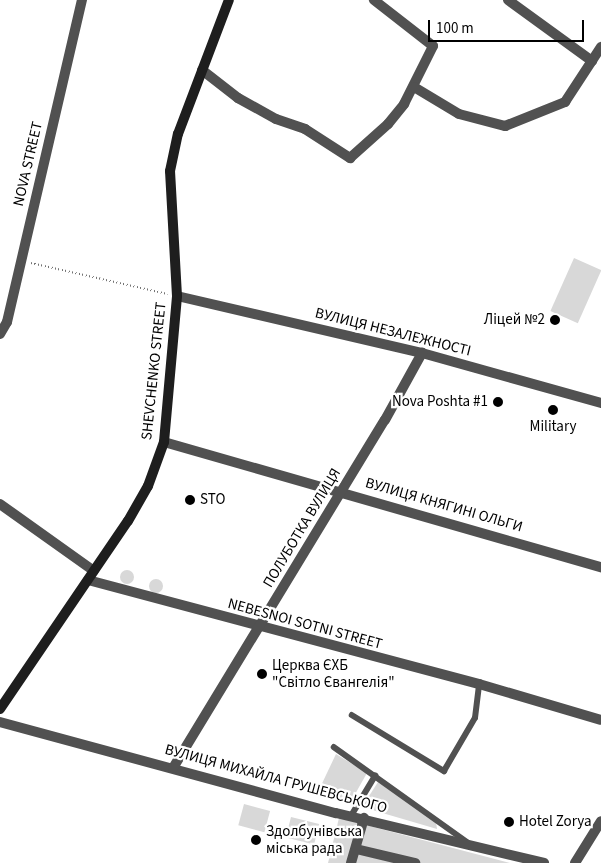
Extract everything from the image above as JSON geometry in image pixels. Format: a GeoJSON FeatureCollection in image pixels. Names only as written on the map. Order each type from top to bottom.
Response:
{"type":"FeatureCollection","features":[{"type":"Feature","properties":{"kind":"main road","name":"SHEVCHENKO STREET"},"geometry":{"type":"LineString","coordinates":[[0,710],[94,571],[148,486],[164,442],[177,296],[170,171],[178,134],[229,0]]}},
{"type":"Feature","properties":{"kind":"street","name":"NOVA STREET"},"geometry":{"type":"LineString","coordinates":[[0,334],[7,322],[82,0]]}},
{"type":"Feature","properties":{"kind":"street"},"geometry":{"type":"LineString","coordinates":[[202,70],[238,98],[276,119],[305,129],[350,158],[388,124],[414,87],[433,46],[374,0]]}},
{"type":"Feature","properties":{"kind":"street"},"geometry":{"type":"LineString","coordinates":[[508,0],[592,61]]}},
{"type":"Feature","properties":{"kind":"street"},"geometry":{"type":"LineString","coordinates":[[414,87],[459,114],[505,126],[565,102],[601,47]]}},
{"type":"Feature","properties":{"kind":"street","name":"ВУЛИЦЯ НЕЗАЛЕЖНОСТІ"},"geometry":{"type":"LineString","coordinates":[[177,296],[422,353],[601,403]]}},
{"type":"Feature","properties":{"kind":"street","name":"ПОЛУБОТКА ВУЛИЦЯ"},"geometry":{"type":"LineString","coordinates":[[173,768],[341,492],[422,353]]}},
{"type":"Feature","properties":{"kind":"street","name":"ВУЛИЦЯ КНЯГИНІ ОЛЬГИ"},"geometry":{"type":"LineString","coordinates":[[164,442],[601,567]]}},
{"type":"Feature","properties":{"kind":"street"},"geometry":{"type":"LineString","coordinates":[[0,504],[94,571]]}},
{"type":"Feature","properties":{"kind":"street","name":"NEBESNOI SOTNI STREET"},"geometry":{"type":"LineString","coordinates":[[88,580],[479,684],[601,720]]}},
{"type":"Feature","properties":{"kind":"street","name":"ВУЛИЦЯ МИХАЙЛА ГРУШЕВСЬКОГО"},"geometry":{"type":"LineString","coordinates":[[0,722],[351,816],[476,848],[544,863]]}},
{"type":"Feature","properties":{"kind":"street"},"geometry":{"type":"LineString","coordinates":[[352,863],[364,818]]}},
{"type":"Feature","properties":{"kind":"street"},"geometry":{"type":"LineString","coordinates":[[575,863],[601,821]]}},
{"type":"Feature","properties":{"kind":"street"},"geometry":{"type":"LineString","coordinates":[[583,863],[601,834]]}},
{"type":"Feature","properties":{"kind":"street"},"geometry":{"type":"LineString","coordinates":[[356,849],[415,863]]}},
{"type":"Feature","properties":{"kind":"lane"},"geometry":{"type":"LineString","coordinates":[[352,715],[444,771],[475,718],[479,684]]}},
{"type":"Feature","properties":{"kind":"lane"},"geometry":{"type":"LineString","coordinates":[[334,747],[476,848]]}},
{"type":"Feature","properties":{"kind":"lane"},"geometry":{"type":"LineString","coordinates":[[351,816],[375,776]]}},
{"type":"Feature","properties":{"kind":"path"},"geometry":{"type":"LineString","coordinates":[[21,260],[177,296]]}},
{"type":"Feature","properties":{"kind":"shaded area"},"geometry":{"type":"Polygon","coordinates":[[[574,258],[601,270],[578,323],[550,311],[574,258]]]}},
{"type":"Feature","properties":{"kind":"shaded area"},"geometry":{"type":"Polygon","coordinates":[[[127,570],[132,572],[134,577],[132,582],[127,584],[122,582],[120,577],[122,572],[127,570]]]}},
{"type":"Feature","properties":{"kind":"shaded area"},"geometry":{"type":"Polygon","coordinates":[[[153,579],[159,579],[163,586],[159,593],[153,593],[149,589],[149,583],[153,579]]]}},
{"type":"Feature","properties":{"kind":"shaded area"},"geometry":{"type":"Polygon","coordinates":[[[336,754],[367,773],[350,803],[317,794],[336,754]]]}},
{"type":"Feature","properties":{"kind":"shaded area"},"geometry":{"type":"Polygon","coordinates":[[[378,782],[436,822],[437,829],[362,807],[378,782]]]}},
{"type":"Feature","properties":{"kind":"shaded area"},"geometry":{"type":"Polygon","coordinates":[[[244,804],[270,811],[264,832],[238,825],[244,804]]]}},
{"type":"Feature","properties":{"kind":"shaded area"},"geometry":{"type":"Polygon","coordinates":[[[291,817],[319,824],[314,844],[286,837],[291,817]]]}},
{"type":"Feature","properties":{"kind":"shaded area"},"geometry":{"type":"Polygon","coordinates":[[[339,818],[510,863],[328,863],[339,818]]]}},
{"type":"Feature","properties":{"kind":"place","name":"Ліцей №2"},"geometry":{"type":"Point","coordinates":[555,320]}},
{"type":"Feature","properties":{"kind":"place","name":"Nova Poshta #1"},"geometry":{"type":"Point","coordinates":[498,402]}},
{"type":"Feature","properties":{"kind":"place","name":"Military"},"geometry":{"type":"Point","coordinates":[553,410]}},
{"type":"Feature","properties":{"kind":"place","name":"STO"},"geometry":{"type":"Point","coordinates":[190,500]}},
{"type":"Feature","properties":{"kind":"place","name":"Церква ЄХБ \"Світло Євангелія\""},"geometry":{"type":"Point","coordinates":[262,674]}},
{"type":"Feature","properties":{"kind":"place","name":"Hotel Zorya"},"geometry":{"type":"Point","coordinates":[509,822]}},
{"type":"Feature","properties":{"kind":"place","name":"Здолбунівська міська рада"},"geometry":{"type":"Point","coordinates":[256,840]}}]}
